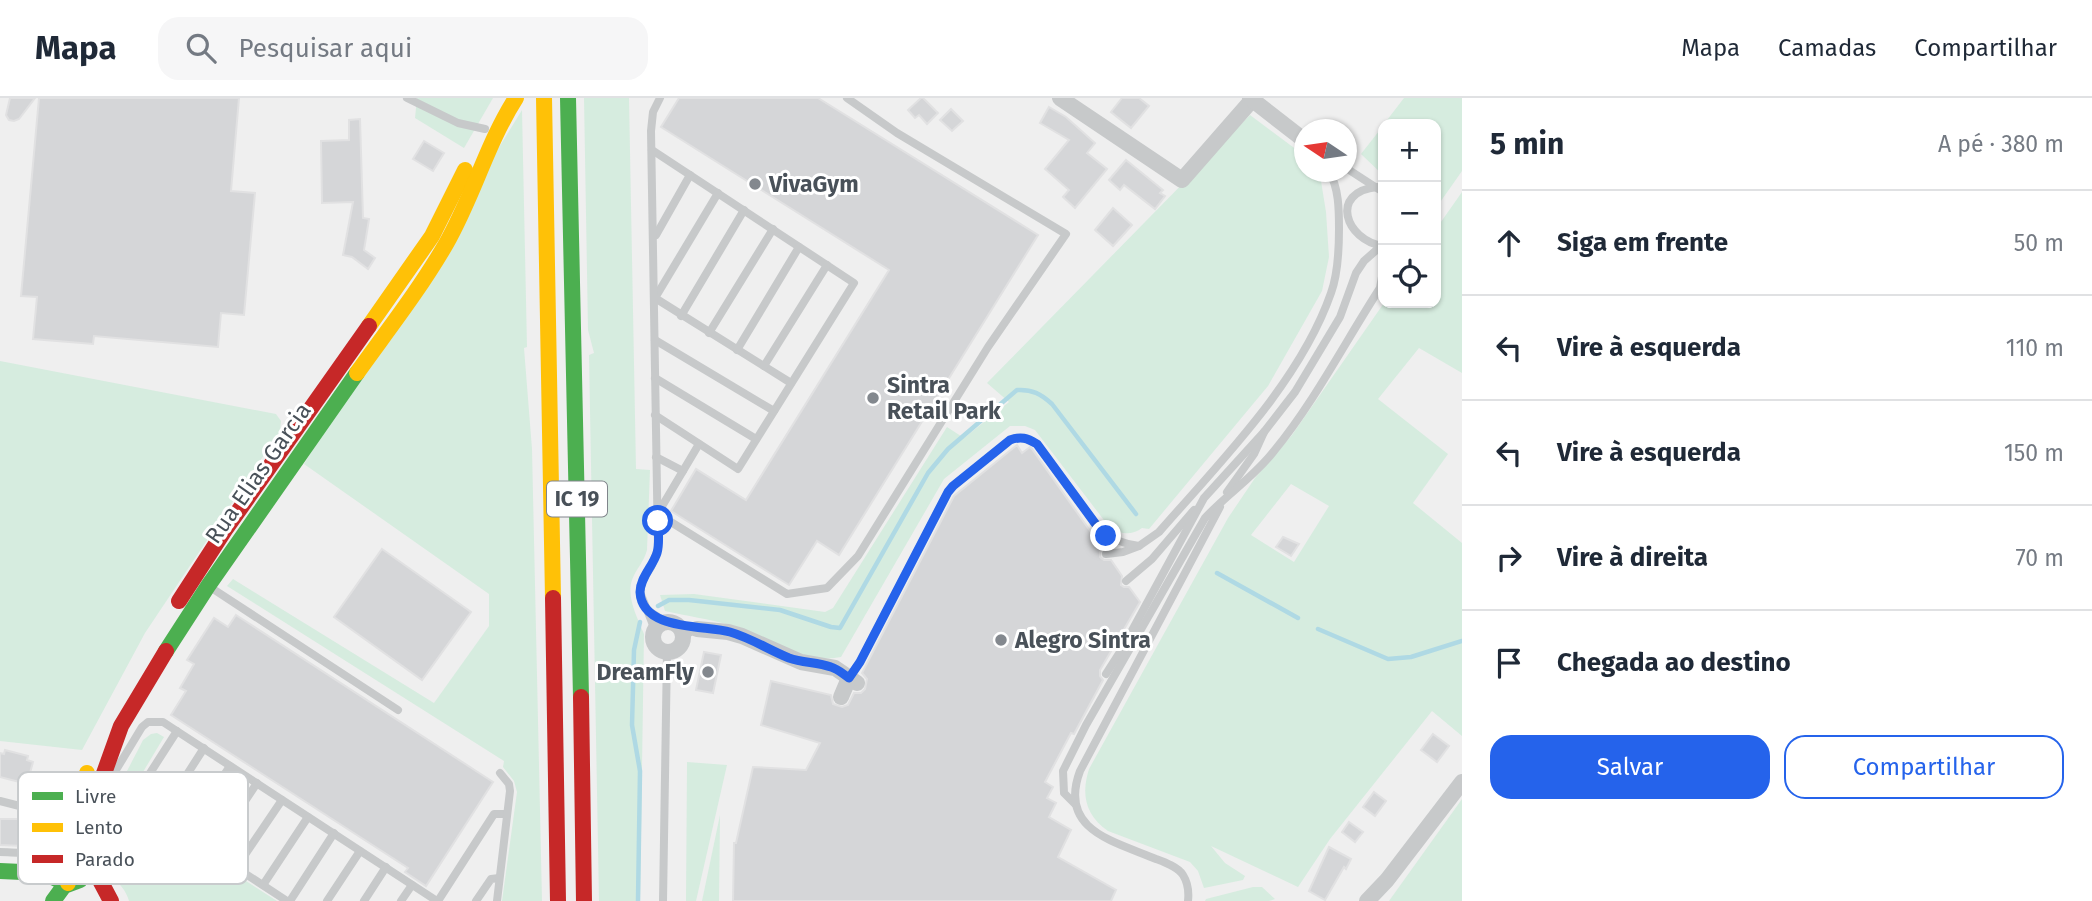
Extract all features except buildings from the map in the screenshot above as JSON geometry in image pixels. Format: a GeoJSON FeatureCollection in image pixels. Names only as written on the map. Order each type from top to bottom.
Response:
{"type":"FeatureCollection","features":[{"type":"Feature","properties":{"kind":"main road","name":"Rua Elias Garcia"},"geometry":{"type":"LineString","coordinates":[[168,618],[225,530],[432,236],[501,98]]}},
{"type":"Feature","properties":{"kind":"main road","name":"Rua Elias Garcia"},"geometry":{"type":"LineString","coordinates":[[104,772],[121,726],[158,663],[208,586],[432,267],[464,209],[488,152],[516,98]]}},
{"type":"Feature","properties":{"kind":"main road","name":"IC 19"},"geometry":{"type":"LineString","coordinates":[[544,98],[558,901]]}},
{"type":"Feature","properties":{"kind":"main road","name":"IC 19"},"geometry":{"type":"LineString","coordinates":[[568,98],[583,901]]}},
{"type":"Feature","properties":{"kind":"main road"},"geometry":{"type":"LineString","coordinates":[[88,772],[94,752],[118,701],[157,635]]}},
{"type":"Feature","properties":{"kind":"main road"},"geometry":{"type":"LineString","coordinates":[[0,871],[18,871]]}},
{"type":"Feature","properties":{"kind":"main road"},"geometry":{"type":"LineString","coordinates":[[53,900],[67,884]]}},
{"type":"Feature","properties":{"kind":"main road"},"geometry":{"type":"LineString","coordinates":[[95,884],[108,896]]}},
{"type":"Feature","properties":{"kind":"street"},"geometry":{"type":"LineString","coordinates":[[1060,98],[1182,180],[1252,99],[1294,132]]}},
{"type":"Feature","properties":{"kind":"street"},"geometry":{"type":"LineString","coordinates":[[675,628],[679,648],[667,652],[660,649],[655,644],[675,628],[728,632],[794,660],[829,666],[853,680],[841,697]]}},
{"type":"Feature","properties":{"kind":"street"},"geometry":{"type":"LineString","coordinates":[[1367,901],[1387,880],[1462,782]]}},
{"type":"Feature","properties":{"kind":"lane"},"geometry":{"type":"LineString","coordinates":[[407,98],[458,123],[485,129]]}},
{"type":"Feature","properties":{"kind":"lane"},"geometry":{"type":"LineString","coordinates":[[660,98],[653,112],[652,150],[658,549],[652,567],[643,579],[640,592],[644,607],[675,628]]}},
{"type":"Feature","properties":{"kind":"lane"},"geometry":{"type":"LineString","coordinates":[[658,514],[787,594],[827,588],[858,556],[988,347],[1066,234],[897,133],[847,98]]}},
{"type":"Feature","properties":{"kind":"lane"},"geometry":{"type":"LineString","coordinates":[[652,150],[854,283],[738,469],[656,415]]}},
{"type":"Feature","properties":{"kind":"lane"},"geometry":{"type":"LineString","coordinates":[[654,238],[690,175]]}},
{"type":"Feature","properties":{"kind":"lane"},"geometry":{"type":"LineString","coordinates":[[1357,175],[1378,189]]}},
{"type":"Feature","properties":{"kind":"lane"},"geometry":{"type":"LineString","coordinates":[[1332,182],[1339,220],[1334,279]]}},
{"type":"Feature","properties":{"kind":"lane"},"geometry":{"type":"LineString","coordinates":[[1336,182],[1348,203]]}},
{"type":"Feature","properties":{"kind":"lane"},"geometry":{"type":"LineString","coordinates":[[1106,554],[1139,546],[1159,532],[1259,416],[1314,331],[1331,293],[1348,203],[1353,195],[1363,189],[1378,190]]}},
{"type":"Feature","properties":{"kind":"lane"},"geometry":{"type":"LineString","coordinates":[[655,298],[718,193]]}},
{"type":"Feature","properties":{"kind":"lane"},"geometry":{"type":"LineString","coordinates":[[681,316],[744,211]]}},
{"type":"Feature","properties":{"kind":"lane"},"geometry":{"type":"LineString","coordinates":[[1347,215],[1355,231],[1364,239],[1379,245]]}},
{"type":"Feature","properties":{"kind":"lane"},"geometry":{"type":"LineString","coordinates":[[709,333],[773,229]]}},
{"type":"Feature","properties":{"kind":"lane"},"geometry":{"type":"LineString","coordinates":[[737,350],[800,247]]}},
{"type":"Feature","properties":{"kind":"lane"},"geometry":{"type":"LineString","coordinates":[[1126,581],[1152,559],[1265,432],[1295,391],[1340,317],[1356,273],[1364,261],[1378,249]]}},
{"type":"Feature","properties":{"kind":"lane"},"geometry":{"type":"LineString","coordinates":[[764,366],[827,265]]}},
{"type":"Feature","properties":{"kind":"lane"},"geometry":{"type":"LineString","coordinates":[[1188,901],[1188,884],[1182,873],[1166,863],[1107,840],[1092,831],[1080,817],[1074,792],[1080,771],[1190,567],[1225,496],[1251,478],[1283,439],[1378,291]]}},
{"type":"Feature","properties":{"kind":"lane"},"geometry":{"type":"LineString","coordinates":[[655,298],[791,383]]}},
{"type":"Feature","properties":{"kind":"lane"},"geometry":{"type":"LineString","coordinates":[[655,340],[774,411]]}},
{"type":"Feature","properties":{"kind":"lane"},"geometry":{"type":"LineString","coordinates":[[655,378],[756,439]]}},
{"type":"Feature","properties":{"kind":"lane"},"geometry":{"type":"LineString","coordinates":[[1075,804],[1064,793],[1063,771],[1086,725],[1205,518],[1225,496],[1254,454],[1265,432]]}},
{"type":"Feature","properties":{"kind":"lane"},"geometry":{"type":"LineString","coordinates":[[853,680],[948,492],[1010,440],[1019,437],[1037,444],[1100,530],[1117,541],[1139,546]]}},
{"type":"Feature","properties":{"kind":"lane"},"geometry":{"type":"LineString","coordinates":[[658,514],[699,444]]}},
{"type":"Feature","properties":{"kind":"lane"},"geometry":{"type":"LineString","coordinates":[[656,457],[683,471]]}},
{"type":"Feature","properties":{"kind":"lane"},"geometry":{"type":"LineString","coordinates":[[1106,674],[1204,498]]}},
{"type":"Feature","properties":{"kind":"lane"},"geometry":{"type":"LineString","coordinates":[[208,586],[398,710]]}},
{"type":"Feature","properties":{"kind":"lane"},"geometry":{"type":"LineString","coordinates":[[649,611],[675,628]]}},
{"type":"Feature","properties":{"kind":"lane"},"geometry":{"type":"LineString","coordinates":[[663,901],[667,652]]}},
{"type":"Feature","properties":{"kind":"lane"},"geometry":{"type":"LineString","coordinates":[[115,772],[142,727],[155,721],[163,722],[240,772]]}},
{"type":"Feature","properties":{"kind":"lane"},"geometry":{"type":"LineString","coordinates":[[151,772],[177,731]]}},
{"type":"Feature","properties":{"kind":"lane"},"geometry":{"type":"LineString","coordinates":[[189,772],[204,748]]}},
{"type":"Feature","properties":{"kind":"lane"},"geometry":{"type":"LineString","coordinates":[[226,772],[230,766]]}},
{"type":"Feature","properties":{"kind":"lane"},"geometry":{"type":"LineString","coordinates":[[497,901],[509,784],[500,773]]}},
{"type":"Feature","properties":{"kind":"lane"},"geometry":{"type":"LineString","coordinates":[[248,777],[438,901],[494,814],[507,814]]}},
{"type":"Feature","properties":{"kind":"lane"},"geometry":{"type":"LineString","coordinates":[[248,796],[257,783]]}},
{"type":"Feature","properties":{"kind":"lane"},"geometry":{"type":"LineString","coordinates":[[248,850],[282,800]]}},
{"type":"Feature","properties":{"kind":"lane"},"geometry":{"type":"LineString","coordinates":[[0,802],[18,806]]}},
{"type":"Feature","properties":{"kind":"lane"},"geometry":{"type":"LineString","coordinates":[[263,886],[309,817]]}},
{"type":"Feature","properties":{"kind":"lane"},"geometry":{"type":"LineString","coordinates":[[248,876],[288,901],[334,833]]}},
{"type":"Feature","properties":{"kind":"lane"},"geometry":{"type":"LineString","coordinates":[[327,901],[360,851]]}},
{"type":"Feature","properties":{"kind":"lane"},"geometry":{"type":"LineString","coordinates":[[0,852],[18,852]]}},
{"type":"Feature","properties":{"kind":"lane"},"geometry":{"type":"LineString","coordinates":[[364,901],[386,867]]}},
{"type":"Feature","properties":{"kind":"lane"},"geometry":{"type":"LineString","coordinates":[[476,901],[491,879],[499,878]]}},
{"type":"Feature","properties":{"kind":"lane"},"geometry":{"type":"LineString","coordinates":[[401,901],[412,885]]}},
{"type":"Feature","properties":{"kind":"green space"},"geometry":{"type":"Polygon","coordinates":[[[417,98],[493,98],[464,148],[415,118],[417,98]]]}},
{"type":"Feature","properties":{"kind":"green space"},"geometry":{"type":"Polygon","coordinates":[[[584,98],[629,98],[636,469],[650,470],[647,550],[634,576],[630,594],[644,634],[640,901],[599,901],[589,355],[594,353],[588,330],[584,98]]]}},
{"type":"Feature","properties":{"kind":"green space"},"geometry":{"type":"Polygon","coordinates":[[[1404,98],[1462,98],[1462,171],[1441,201],[1441,119],[1388,119],[1404,98]]]}},
{"type":"Feature","properties":{"kind":"green space"},"geometry":{"type":"Polygon","coordinates":[[[522,110],[527,347],[524,348],[532,449],[542,901],[502,901],[517,792],[514,781],[503,767],[504,761],[227,586],[233,579],[434,703],[489,626],[489,594],[304,464],[522,110]]]}},
{"type":"Feature","properties":{"kind":"green space"},"geometry":{"type":"Polygon","coordinates":[[[1250,115],[1294,148],[1294,182],[1321,182],[1329,257],[1322,291],[1268,386],[1149,529],[1142,528],[1126,533],[1110,528],[1035,430],[1025,426],[1010,426],[944,479],[841,657],[812,657],[730,625],[665,611],[660,595],[694,594],[825,612],[833,608],[947,427],[964,438],[1009,402],[987,383],[1250,115]]]}},
{"type":"Feature","properties":{"kind":"green space"},"geometry":{"type":"Polygon","coordinates":[[[1378,132],[1378,170],[1361,154],[1378,132]]]}},
{"type":"Feature","properties":{"kind":"green space"},"geometry":{"type":"Polygon","coordinates":[[[1462,192],[1462,373],[1419,348],[1378,399],[1448,454],[1413,503],[1462,543],[1462,736],[1432,711],[1330,839],[1298,887],[1211,846],[1225,863],[1245,876],[1243,880],[1204,888],[1198,871],[1190,862],[1108,831],[1100,825],[1090,811],[1085,787],[1089,769],[1228,518],[1255,478],[1292,435],[1381,308],[1441,308],[1441,222],[1462,192]],[[1291,484],[1251,535],[1294,562],[1329,506],[1291,484]]]}},
{"type":"Feature","properties":{"kind":"green space"},"geometry":{"type":"Polygon","coordinates":[[[0,361],[276,414],[281,421],[280,431],[145,633],[82,750],[0,741],[0,361]]]}},
{"type":"Feature","properties":{"kind":"green space"},"geometry":{"type":"Polygon","coordinates":[[[157,733],[164,737],[143,772],[127,772],[143,740],[157,733]]]}},
{"type":"Feature","properties":{"kind":"green space"},"geometry":{"type":"Polygon","coordinates":[[[687,762],[727,765],[696,901],[686,901],[687,762]]]}},
{"type":"Feature","properties":{"kind":"green space"},"geometry":{"type":"Polygon","coordinates":[[[1462,799],[1462,901],[1389,901],[1462,799]]]}},
{"type":"Feature","properties":{"kind":"green space"},"geometry":{"type":"Polygon","coordinates":[[[720,815],[719,901],[702,901],[720,815]]]}},
{"type":"Feature","properties":{"kind":"green space"},"geometry":{"type":"Polygon","coordinates":[[[248,882],[277,901],[129,901],[119,884],[248,882]]]}},
{"type":"Feature","properties":{"kind":"green space"},"geometry":{"type":"Polygon","coordinates":[[[1262,887],[1275,899],[1205,901],[1206,899],[1262,887]]]}},
{"type":"Feature","properties":{"kind":"waterway"},"geometry":{"type":"LineString","coordinates":[[658,606],[669,600],[689,600],[780,610],[840,628],[928,473],[948,449],[1017,390],[1036,393],[1052,404],[1136,514]]}},
{"type":"Feature","properties":{"kind":"waterway"},"geometry":{"type":"LineString","coordinates":[[1217,573],[1298,618]]}},
{"type":"Feature","properties":{"kind":"waterway"},"geometry":{"type":"LineString","coordinates":[[638,901],[640,771],[632,725],[634,650],[640,622]]}},
{"type":"Feature","properties":{"kind":"waterway"},"geometry":{"type":"LineString","coordinates":[[1318,629],[1388,659],[1411,657],[1462,641]]}},
{"type":"Feature","properties":{"kind":"traffic: fast"},"geometry":{"type":"LineString","coordinates":[[568,98],[581,697]]}},
{"type":"Feature","properties":{"kind":"traffic: fast"},"geometry":{"type":"LineString","coordinates":[[166,651],[208,586],[357,373]]}},
{"type":"Feature","properties":{"kind":"traffic: fast"},"geometry":{"type":"LineString","coordinates":[[0,871],[18,872]]}},
{"type":"Feature","properties":{"kind":"traffic: fast"},"geometry":{"type":"LineString","coordinates":[[53,901],[64,886],[69,884]]}},
{"type":"Feature","properties":{"kind":"traffic: slow"},"geometry":{"type":"LineString","coordinates":[[357,373],[446,244],[516,98]]}},
{"type":"Feature","properties":{"kind":"traffic: slow"},"geometry":{"type":"LineString","coordinates":[[544,98],[553,598]]}},
{"type":"Feature","properties":{"kind":"traffic: slow"},"geometry":{"type":"LineString","coordinates":[[369,326],[432,236],[465,170]]}},
{"type":"Feature","properties":{"kind":"traffic: jam"},"geometry":{"type":"LineString","coordinates":[[179,601],[225,530],[369,326]]}},
{"type":"Feature","properties":{"kind":"traffic: jam"},"geometry":{"type":"LineString","coordinates":[[553,598],[558,901]]}},
{"type":"Feature","properties":{"kind":"traffic: jam"},"geometry":{"type":"LineString","coordinates":[[104,772],[121,726],[166,651]]}},
{"type":"Feature","properties":{"kind":"traffic: jam"},"geometry":{"type":"LineString","coordinates":[[581,697],[584,901]]}},
{"type":"Feature","properties":{"kind":"traffic: jam"},"geometry":{"type":"LineString","coordinates":[[102,884],[111,901]]}},
{"type":"Feature","properties":{"kind":"place","name":"VivaGym"},"geometry":{"type":"Point","coordinates":[755,184]}},
{"type":"Feature","properties":{"kind":"place","name":"Sintra Retail Park"},"geometry":{"type":"Point","coordinates":[873,398]}},
{"type":"Feature","properties":{"kind":"place","name":"Alegro Sintra"},"geometry":{"type":"Point","coordinates":[1001,640]}},
{"type":"Feature","properties":{"kind":"place","name":"DreamFly"},"geometry":{"type":"Point","coordinates":[708,672]}},
{"type":"Feature","properties":{"kind":"route"},"geometry":{"type":"LineString","coordinates":[[658,521],[658,549],[652,567],[643,579],[640,592],[644,607],[666,622],[742,636],[786,657],[835,668],[849,678],[860,662],[948,492],[1010,440],[1019,437],[1037,444],[1106,536]]}}]}
